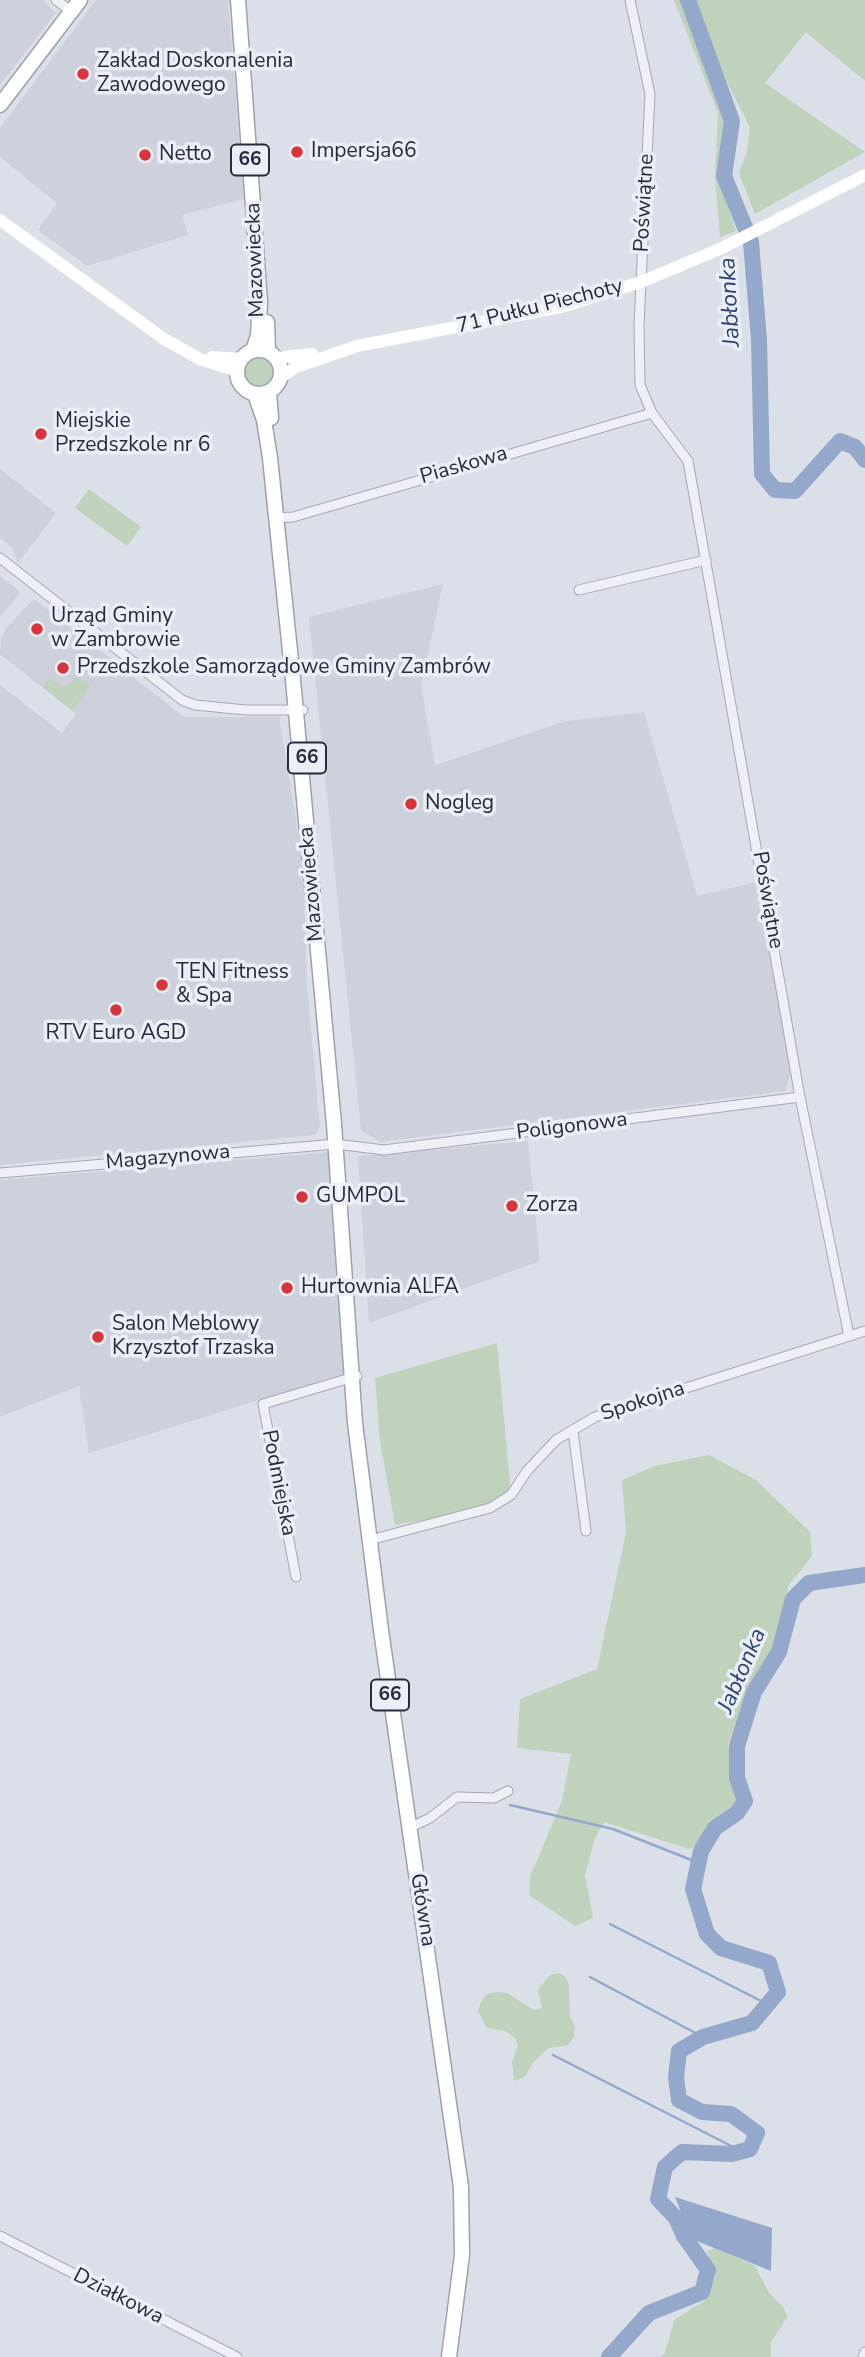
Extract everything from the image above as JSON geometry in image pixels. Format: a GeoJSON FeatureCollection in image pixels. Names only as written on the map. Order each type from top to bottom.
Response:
{"type":"FeatureCollection","features":[{"type":"Feature","properties":{"kind":"main road","name":"Mazowiecka"},"geometry":{"type":"LineString","coordinates":[[238,0],[260,302],[258,335],[244,360]]}},
{"type":"Feature","properties":{"kind":"main road","name":"Mazowiecka"},"geometry":{"type":"LineString","coordinates":[[247,0],[273,355],[281,377]]}},
{"type":"Feature","properties":{"kind":"main road"},"geometry":{"type":"LineString","coordinates":[[0,105],[75,6]]}},
{"type":"Feature","properties":{"kind":"main road"},"geometry":{"type":"LineString","coordinates":[[273,355],[244,360],[241,384],[262,393],[281,377]]}},
{"type":"Feature","properties":{"kind":"main road","name":"Mazowiecka"},"geometry":{"type":"LineString","coordinates":[[262,393],[280,518],[332,997],[355,1376]]}},
{"type":"Feature","properties":{"kind":"main road","name":"Główna"},"geometry":{"type":"LineString","coordinates":[[355,1376],[370,1540],[461,2186],[462,2255],[449,2357]]}},
{"type":"Feature","properties":{"kind":"street"},"geometry":{"type":"LineString","coordinates":[[56,0],[75,6]]}},
{"type":"Feature","properties":{"kind":"street","name":"Poświątne"},"geometry":{"type":"LineString","coordinates":[[630,0],[650,94],[641,282],[640,385],[652,413],[688,461],[800,1097],[827,1241],[849,1336]]}},
{"type":"Feature","properties":{"kind":"street","name":"71 Pułku Piechoty"},"geometry":{"type":"LineString","coordinates":[[281,377],[296,367],[357,346],[561,307],[641,282],[757,231],[865,175]]}},
{"type":"Feature","properties":{"kind":"street"},"geometry":{"type":"LineString","coordinates":[[0,220],[181,349],[218,359],[244,360]]}},
{"type":"Feature","properties":{"kind":"street"},"geometry":{"type":"LineString","coordinates":[[273,355],[357,346]]}},
{"type":"Feature","properties":{"kind":"street","name":"Piaskowa"},"geometry":{"type":"LineString","coordinates":[[280,518],[652,413]]}},
{"type":"Feature","properties":{"kind":"street"},"geometry":{"type":"LineString","coordinates":[[0,558],[182,700],[195,705],[246,710],[299,710]]}},
{"type":"Feature","properties":{"kind":"street"},"geometry":{"type":"LineString","coordinates":[[579,590],[706,560]]}},
{"type":"Feature","properties":{"kind":"street","name":"Poligonowa"},"geometry":{"type":"LineString","coordinates":[[339,1144],[398,1149],[800,1097]]}},
{"type":"Feature","properties":{"kind":"street","name":"Magazynowa"},"geometry":{"type":"LineString","coordinates":[[0,1172],[339,1144]]}},
{"type":"Feature","properties":{"kind":"street","name":"Spokojna"},"geometry":{"type":"LineString","coordinates":[[370,1540],[490,1508],[511,1495],[527,1471],[556,1440],[595,1417],[865,1331]]}},
{"type":"Feature","properties":{"kind":"street","name":"Podmiejska"},"geometry":{"type":"LineString","coordinates":[[296,1577],[263,1404],[355,1376]]}},
{"type":"Feature","properties":{"kind":"street"},"geometry":{"type":"LineString","coordinates":[[573,1431],[586,1531]]}},
{"type":"Feature","properties":{"kind":"street"},"geometry":{"type":"LineString","coordinates":[[410,1828],[430,1818],[457,1797],[494,1798],[508,1791]]}},
{"type":"Feature","properties":{"kind":"street","name":"Działkowa"},"geometry":{"type":"LineString","coordinates":[[0,2236],[237,2357]]}},
{"type":"Feature","properties":{"kind":"shaded area"},"geometry":{"type":"Polygon","coordinates":[[[0,0],[43,0],[56,13],[0,85],[0,0]]]}},
{"type":"Feature","properties":{"kind":"shaded area"},"geometry":{"type":"Polygon","coordinates":[[[96,0],[228,0],[244,199],[182,215],[188,235],[87,266],[38,230],[57,203],[0,157],[0,128],[96,0]]]}},
{"type":"Feature","properties":{"kind":"shaded area"},"geometry":{"type":"Polygon","coordinates":[[[0,469],[56,513],[18,563],[12,548],[0,538],[0,469]]]}},
{"type":"Feature","properties":{"kind":"shaded area"},"geometry":{"type":"Polygon","coordinates":[[[0,576],[18,590],[19,594],[0,617],[0,576]]]}},
{"type":"Feature","properties":{"kind":"shaded area"},"geometry":{"type":"Polygon","coordinates":[[[443,584],[421,685],[435,765],[566,721],[644,712],[697,896],[756,882],[778,978],[791,1069],[786,1091],[380,1142],[361,1130],[309,617],[443,584]]]}},
{"type":"Feature","properties":{"kind":"shaded area"},"geometry":{"type":"Polygon","coordinates":[[[34,599],[184,717],[279,717],[303,862],[307,984],[320,1129],[315,1135],[0,1165],[0,685],[62,733],[76,714],[0,654],[1,639],[7,627],[34,599]]]}},
{"type":"Feature","properties":{"kind":"shaded area"},"geometry":{"type":"Polygon","coordinates":[[[528,1141],[540,1261],[369,1323],[358,1156],[528,1141]]]}},
{"type":"Feature","properties":{"kind":"shaded area"},"geometry":{"type":"Polygon","coordinates":[[[331,1152],[348,1378],[263,1404],[259,1400],[89,1453],[79,1386],[0,1417],[0,1180],[331,1152]]]}},
{"type":"Feature","properties":{"kind":"green space"},"geometry":{"type":"Polygon","coordinates":[[[674,0],[681,0],[725,121],[726,142],[719,171],[736,231],[720,237],[715,177],[718,113],[674,0]]]}},
{"type":"Feature","properties":{"kind":"green space"},"geometry":{"type":"Polygon","coordinates":[[[694,0],[865,0],[865,81],[806,32],[765,83],[865,152],[755,214],[739,173],[747,151],[750,127],[715,59],[694,0]]]}},
{"type":"Feature","properties":{"kind":"green space"},"geometry":{"type":"Polygon","coordinates":[[[259,357],[265,358],[273,366],[273,378],[265,386],[259,387],[253,386],[245,378],[244,372],[245,366],[253,358],[259,357]]]}},
{"type":"Feature","properties":{"kind":"green space"},"geometry":{"type":"Polygon","coordinates":[[[89,489],[141,527],[127,546],[75,508],[89,489]]]}},
{"type":"Feature","properties":{"kind":"green space"},"geometry":{"type":"Polygon","coordinates":[[[74,629],[94,645],[99,641],[97,648],[118,664],[123,660],[130,666],[127,673],[74,629]]]}},
{"type":"Feature","properties":{"kind":"green space"},"geometry":{"type":"Polygon","coordinates":[[[77,676],[90,686],[72,710],[43,687],[50,678],[63,688],[77,676]]]}},
{"type":"Feature","properties":{"kind":"green space"},"geometry":{"type":"Polygon","coordinates":[[[497,1343],[511,1495],[490,1508],[395,1525],[380,1441],[375,1378],[497,1343]]]}},
{"type":"Feature","properties":{"kind":"green space"},"geometry":{"type":"Polygon","coordinates":[[[709,1455],[756,1480],[810,1532],[812,1556],[788,1586],[777,1645],[745,1698],[728,1744],[737,1803],[710,1823],[702,1842],[689,1849],[604,1822],[595,1838],[585,1875],[593,1918],[575,1926],[529,1895],[530,1877],[562,1801],[571,1754],[517,1748],[520,1699],[597,1669],[626,1533],[622,1480],[655,1466],[709,1455]]]}},
{"type":"Feature","properties":{"kind":"green space"},"geometry":{"type":"Polygon","coordinates":[[[559,1973],[566,1977],[569,1986],[574,2037],[568,2045],[549,2048],[534,2061],[525,2077],[514,2081],[512,2062],[518,2045],[514,2037],[505,2031],[487,2028],[478,2011],[481,2002],[487,1994],[497,1992],[507,1993],[534,2010],[542,2008],[538,1990],[550,1975],[559,1973]]]}},
{"type":"Feature","properties":{"kind":"green space"},"geometry":{"type":"Polygon","coordinates":[[[715,2248],[755,2266],[769,2293],[784,2308],[787,2318],[771,2342],[771,2357],[661,2357],[665,2353],[674,2320],[704,2301],[716,2276],[707,2251],[715,2248]]]}},
{"type":"Feature","properties":{"kind":"water"},"geometry":{"type":"Polygon","coordinates":[[[675,2197],[772,2228],[771,2271],[692,2239],[675,2197]]]}},
{"type":"Feature","properties":{"kind":"waterway","name":"Jabłonka"},"geometry":{"type":"LineString","coordinates":[[688,0],[732,121],[724,176],[751,242],[759,340],[762,474],[775,490],[795,491],[840,441],[855,447],[865,460]]}},
{"type":"Feature","properties":{"kind":"waterway","name":"Jabłonka"},"geometry":{"type":"LineString","coordinates":[[609,2357],[649,2313],[702,2292],[708,2270],[684,2236],[676,2218],[658,2199],[665,2167],[682,2152],[732,2154],[750,2149],[757,2133],[731,2114],[702,2112],[679,2100],[676,2077],[679,2051],[703,2037],[752,2023],[778,1992],[769,1963],[721,1948],[707,1934],[693,1889],[701,1851],[715,1828],[737,1813],[745,1801],[737,1778],[737,1746],[754,1692],[779,1652],[793,1599],[809,1583],[865,1575]]}},
{"type":"Feature","properties":{"kind":"waterway"},"geometry":{"type":"LineString","coordinates":[[510,1805],[613,1829],[699,1863]]}},
{"type":"Feature","properties":{"kind":"waterway"},"geometry":{"type":"LineString","coordinates":[[610,1924],[767,2004]]}},
{"type":"Feature","properties":{"kind":"waterway"},"geometry":{"type":"LineString","coordinates":[[590,1977],[703,2037]]}},
{"type":"Feature","properties":{"kind":"waterway"},"geometry":{"type":"LineString","coordinates":[[553,2055],[741,2151]]}},
{"type":"Feature","properties":{"kind":"place","name":"Zakład Doskonalenia Zawodowego"},"geometry":{"type":"Point","coordinates":[83,74]}},
{"type":"Feature","properties":{"kind":"place","name":"Impersja66"},"geometry":{"type":"Point","coordinates":[297,152]}},
{"type":"Feature","properties":{"kind":"place","name":"Netto"},"geometry":{"type":"Point","coordinates":[145,155]}},
{"type":"Feature","properties":{"kind":"place","name":"Miejskie Przedszkole nr 6"},"geometry":{"type":"Point","coordinates":[41,434]}},
{"type":"Feature","properties":{"kind":"place","name":"Urząd Gminy w Zambrowie"},"geometry":{"type":"Point","coordinates":[37,629]}},
{"type":"Feature","properties":{"kind":"place","name":"Przedszkole Samorządowe Gminy Zambrów"},"geometry":{"type":"Point","coordinates":[63,668]}},
{"type":"Feature","properties":{"kind":"place","name":"Nogleg"},"geometry":{"type":"Point","coordinates":[411,804]}},
{"type":"Feature","properties":{"kind":"place","name":"TEN Fitness & Spa"},"geometry":{"type":"Point","coordinates":[162,985]}},
{"type":"Feature","properties":{"kind":"place","name":"RTV Euro AGD"},"geometry":{"type":"Point","coordinates":[116,1010]}},
{"type":"Feature","properties":{"kind":"place","name":"GUMPOL"},"geometry":{"type":"Point","coordinates":[302,1197]}},
{"type":"Feature","properties":{"kind":"place","name":"Zorza"},"geometry":{"type":"Point","coordinates":[512,1206]}},
{"type":"Feature","properties":{"kind":"place","name":"Hurtownia ALFA"},"geometry":{"type":"Point","coordinates":[287,1288]}},
{"type":"Feature","properties":{"kind":"place","name":"Salon Meblowy Krzysztof Trzaska"},"geometry":{"type":"Point","coordinates":[98,1337]}}]}
